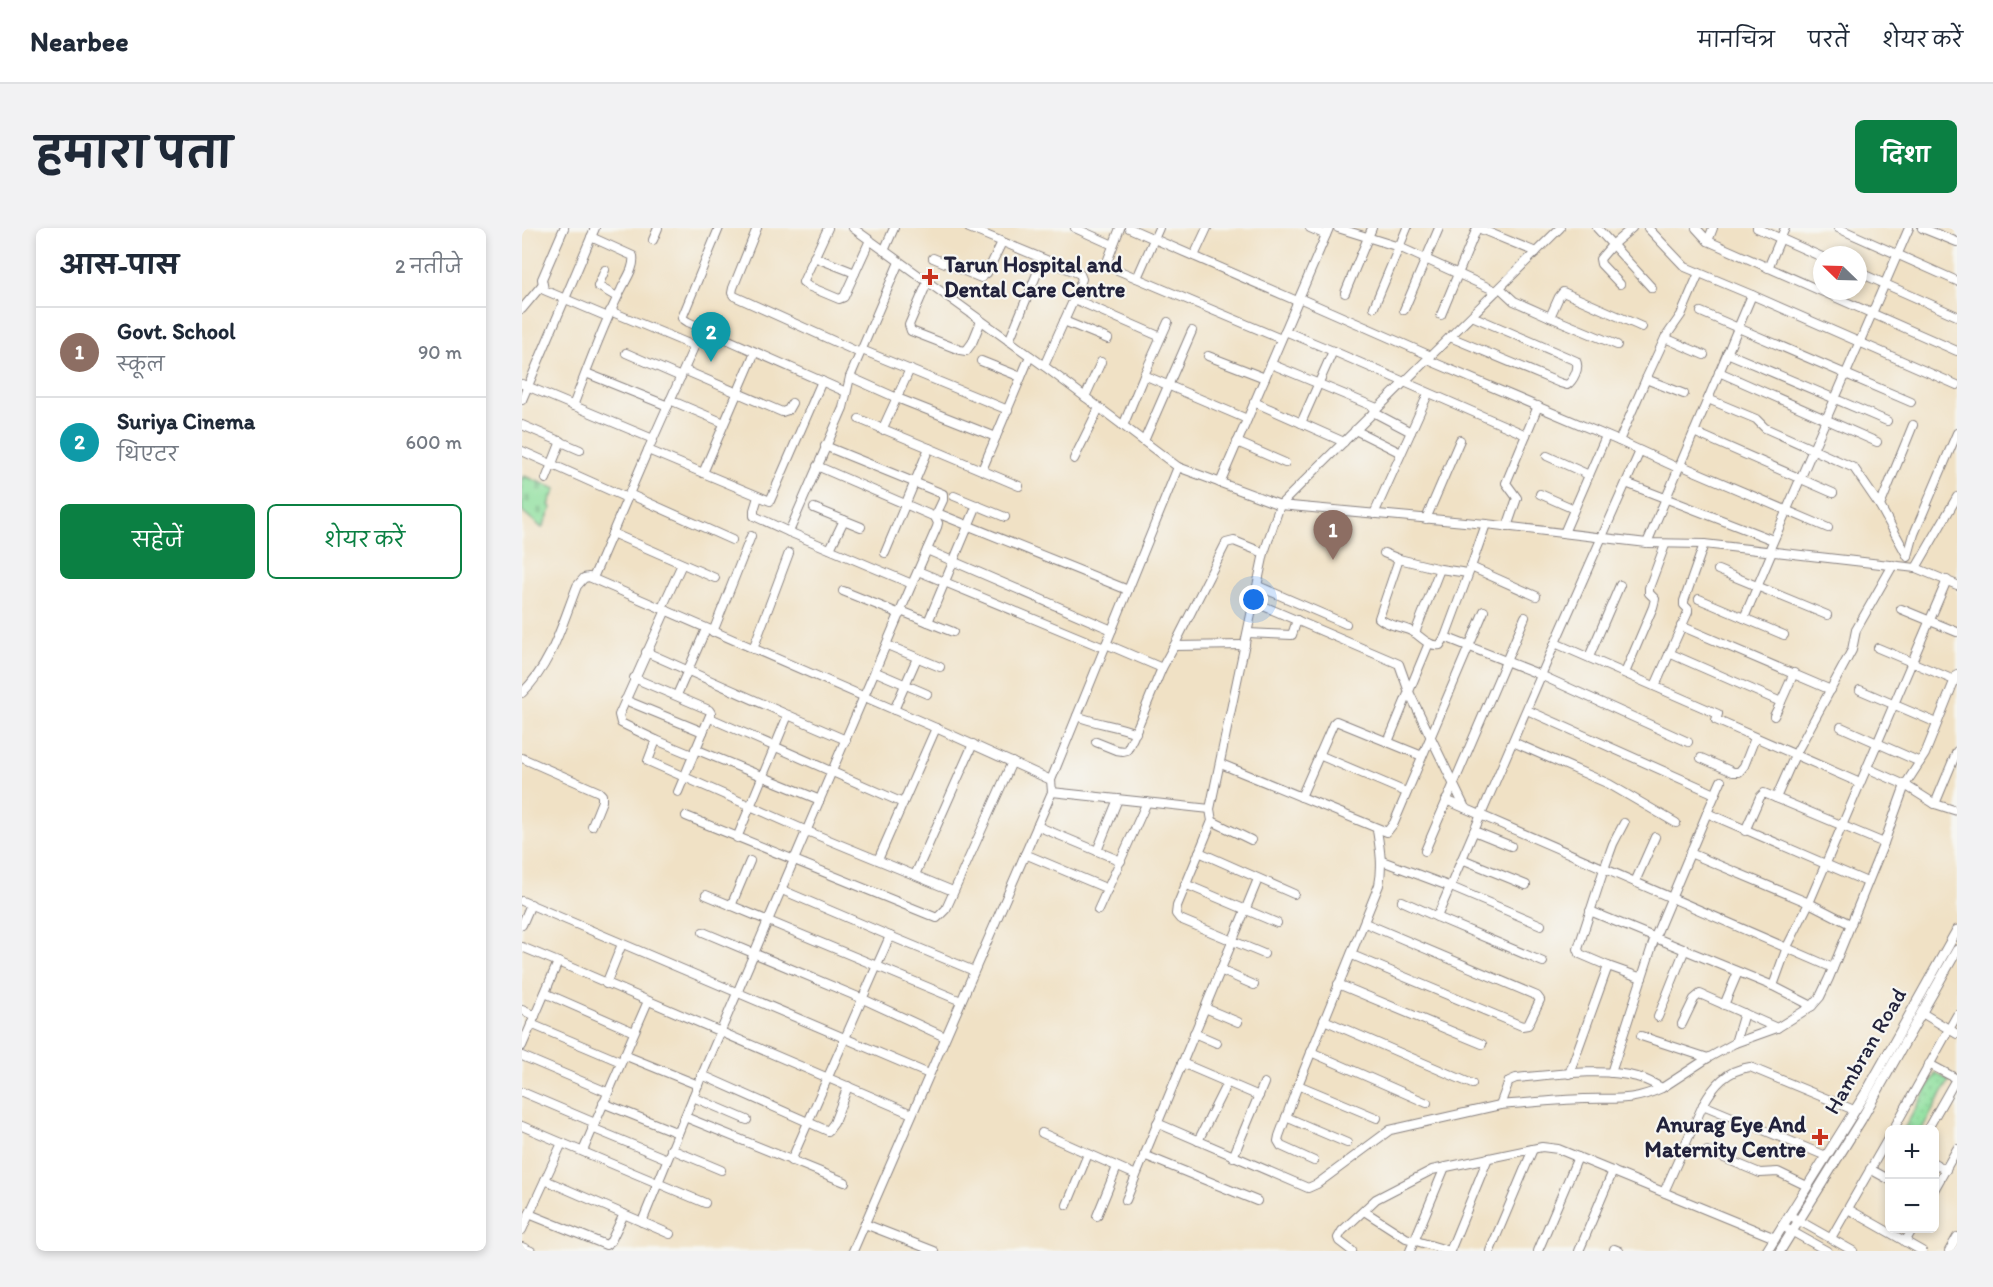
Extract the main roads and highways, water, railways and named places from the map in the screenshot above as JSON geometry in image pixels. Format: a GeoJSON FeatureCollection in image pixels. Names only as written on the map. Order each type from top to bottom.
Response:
{"type":"FeatureCollection","features":[{"type":"Feature","properties":{"kind":"main road","name":"Hambran Road"},"geometry":{"type":"LineString","coordinates":[[1767,1251],[1854,1110],[1957,930]]}},
{"type":"Feature","properties":{"kind":"main road","name":"Hambran Road"},"geometry":{"type":"LineString","coordinates":[[1780,1251],[1957,950]]}},
{"type":"Feature","properties":{"kind":"place","name":"Tarun Hospital and Dental Care Centre"},"geometry":{"type":"Point","coordinates":[930,277]}},
{"type":"Feature","properties":{"kind":"place","name":"Suriya Cinema"},"geometry":{"type":"Point","coordinates":[711,362]}},
{"type":"Feature","properties":{"kind":"place","name":"Govt. School"},"geometry":{"type":"Point","coordinates":[1333,560]}},
{"type":"Feature","properties":{"kind":"place","name":"Anurag Eye And Maternity Centre"},"geometry":{"type":"Point","coordinates":[1820,1137]}}]}
